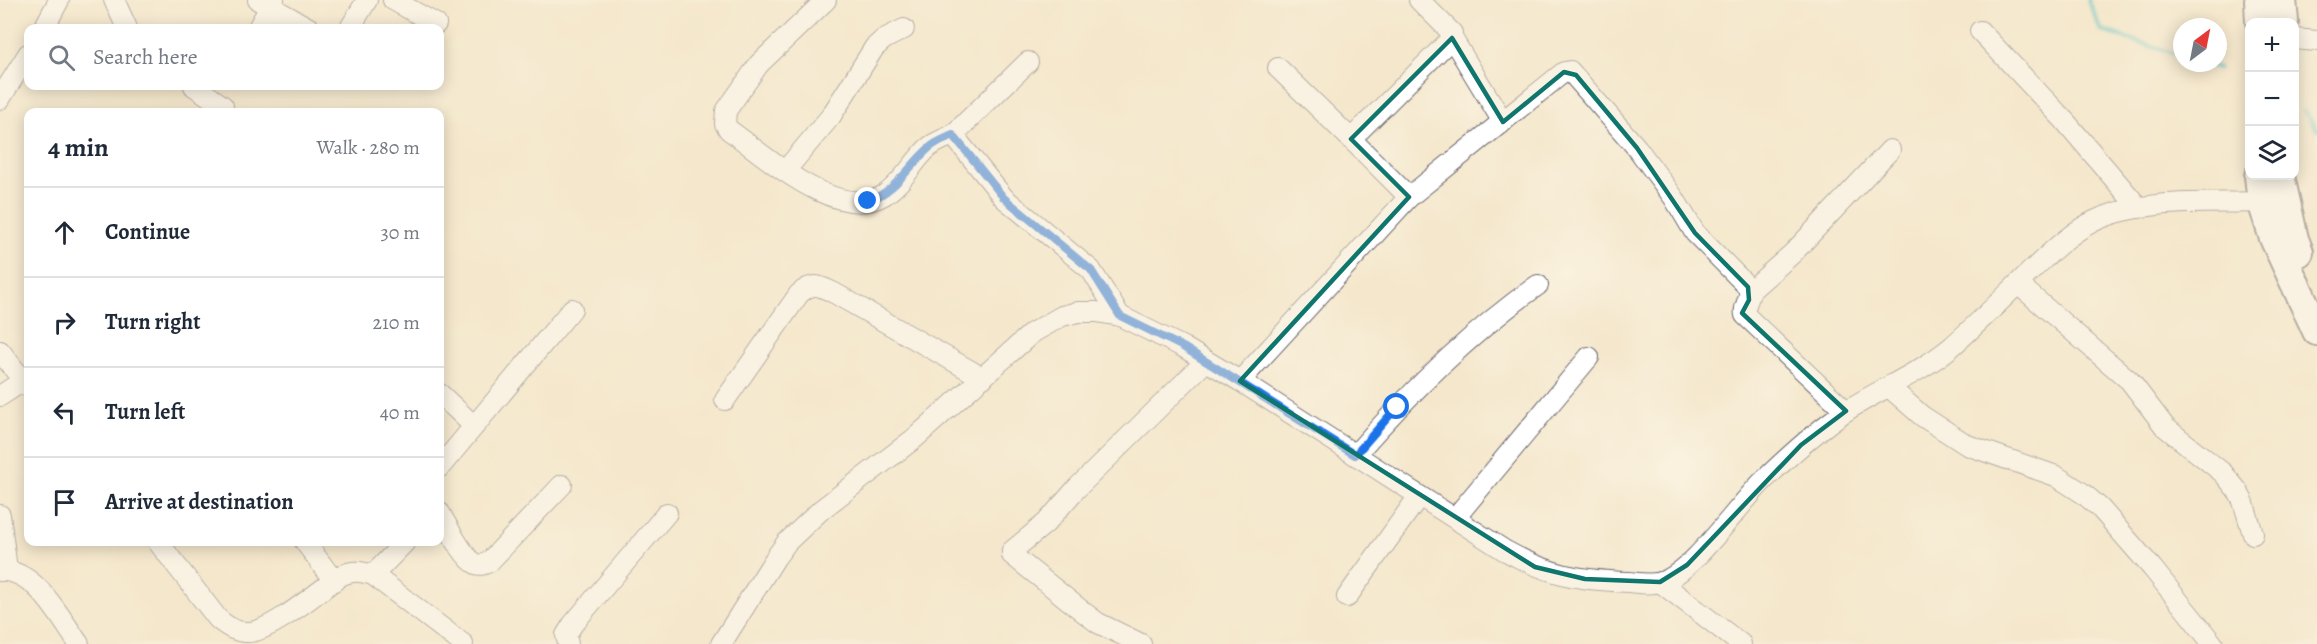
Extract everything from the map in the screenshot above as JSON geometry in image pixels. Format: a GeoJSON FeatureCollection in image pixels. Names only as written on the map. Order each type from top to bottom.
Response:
{"type":"FeatureCollection","features":[{"type":"Feature","properties":{"kind":"main road"},"geometry":{"type":"LineString","coordinates":[[2259,0],[2260,18]]}},
{"type":"Feature","properties":{"kind":"main road"},"geometry":{"type":"LineString","coordinates":[[2282,0],[2284,18]]}},
{"type":"Feature","properties":{"kind":"main road"},"geometry":{"type":"LineString","coordinates":[[2281,180],[2294,239],[2317,290]]}},
{"type":"Feature","properties":{"kind":"main road"},"geometry":{"type":"LineString","coordinates":[[2260,189],[2274,238],[2317,331]]}},
{"type":"Feature","properties":{"kind":"street"},"geometry":{"type":"LineString","coordinates":[[46,24],[59,0]]}},
{"type":"Feature","properties":{"kind":"street"},"geometry":{"type":"LineString","coordinates":[[114,0],[125,24]]}},
{"type":"Feature","properties":{"kind":"street"},"geometry":{"type":"LineString","coordinates":[[352,24],[367,0]]}},
{"type":"Feature","properties":{"kind":"street"},"geometry":{"type":"LineString","coordinates":[[393,0],[436,24]]}},
{"type":"Feature","properties":{"kind":"street"},"geometry":{"type":"LineString","coordinates":[[826,0],[759,64],[726,111],[725,124],[729,130],[803,184],[822,193],[854,202],[868,201],[883,195],[929,148],[953,135],[1028,62]]}},
{"type":"Feature","properties":{"kind":"street"},"geometry":{"type":"LineString","coordinates":[[1419,0],[1452,33],[1452,38],[1503,122]]}},
{"type":"Feature","properties":{"kind":"street"},"geometry":{"type":"LineString","coordinates":[[259,24],[267,2],[303,24]]}},
{"type":"Feature","properties":{"kind":"street"},"geometry":{"type":"LineString","coordinates":[[786,171],[831,116],[874,48],[884,39],[904,29]]}},
{"type":"Feature","properties":{"kind":"street"},"geometry":{"type":"LineString","coordinates":[[1980,31],[2064,120],[2139,208]]}},
{"type":"Feature","properties":{"kind":"street"},"geometry":{"type":"LineString","coordinates":[[1351,139],[1452,38]]}},
{"type":"Feature","properties":{"kind":"street"},"geometry":{"type":"LineString","coordinates":[[2299,39],[2317,41]]}},
{"type":"Feature","properties":{"kind":"street"},"geometry":{"type":"LineString","coordinates":[[0,99],[24,60]]}},
{"type":"Feature","properties":{"kind":"street"},"geometry":{"type":"LineString","coordinates":[[1278,68],[1409,197]]}},
{"type":"Feature","properties":{"kind":"street"},"geometry":{"type":"LineString","coordinates":[[1240,381],[1409,197],[1567,70],[1572,72],[1636,148],[1674,198],[1695,233],[1743,281],[1750,291],[1744,315],[1846,411]]}},
{"type":"Feature","properties":{"kind":"street"},"geometry":{"type":"LineString","coordinates":[[200,90],[224,106]]}},
{"type":"Feature","properties":{"kind":"street"},"geometry":{"type":"LineString","coordinates":[[953,135],[1004,198],[1091,270],[1120,316]]}},
{"type":"Feature","properties":{"kind":"street"},"geometry":{"type":"LineString","coordinates":[[1750,291],[1793,253],[1890,150]]}},
{"type":"Feature","properties":{"kind":"street"},"geometry":{"type":"LineString","coordinates":[[721,644],[787,542],[822,509],[915,438],[1032,333],[1062,316],[1078,312],[1097,312],[1120,316],[1153,331],[1240,381],[1504,550],[1535,567],[1594,580],[1660,582],[1671,578],[1687,565],[1717,534],[1759,484],[1801,445],[1846,411],[1910,376],[1949,349],[2056,248],[2083,227],[2110,215],[2139,208],[2189,203],[2260,189]]}},
{"type":"Feature","properties":{"kind":"street"},"geometry":{"type":"LineString","coordinates":[[2018,284],[2130,381],[2165,427],[2223,473],[2237,490],[2253,534]]}},
{"type":"Feature","properties":{"kind":"street"},"geometry":{"type":"LineString","coordinates":[[1355,455],[1397,407],[1434,372],[1495,316],[1538,285]]}},
{"type":"Feature","properties":{"kind":"street"},"geometry":{"type":"LineString","coordinates":[[725,400],[799,294],[807,287],[819,286],[836,294],[983,378]]}},
{"type":"Feature","properties":{"kind":"street"},"geometry":{"type":"LineString","coordinates":[[444,462],[572,309]]}},
{"type":"Feature","properties":{"kind":"street"},"geometry":{"type":"LineString","coordinates":[[0,351],[24,381]]}},
{"type":"Feature","properties":{"kind":"street"},"geometry":{"type":"LineString","coordinates":[[1455,518],[1589,357]]}},
{"type":"Feature","properties":{"kind":"street"},"geometry":{"type":"LineString","coordinates":[[1141,644],[1086,614],[1016,558],[1012,551],[1046,523],[1076,489],[1206,361]]}},
{"type":"Feature","properties":{"kind":"street"},"geometry":{"type":"LineString","coordinates":[[0,396],[24,385]]}},
{"type":"Feature","properties":{"kind":"street"},"geometry":{"type":"LineString","coordinates":[[1889,387],[1922,416],[1967,445],[2056,476],[2084,494],[2100,508],[2153,569],[2213,644]]}},
{"type":"Feature","properties":{"kind":"street"},"geometry":{"type":"LineString","coordinates":[[444,398],[474,426]]}},
{"type":"Feature","properties":{"kind":"street"},"geometry":{"type":"LineString","coordinates":[[444,519],[468,558],[482,566],[489,562],[562,485]]}},
{"type":"Feature","properties":{"kind":"street"},"geometry":{"type":"LineString","coordinates":[[1347,597],[1419,496]]}},
{"type":"Feature","properties":{"kind":"street"},"geometry":{"type":"LineString","coordinates":[[568,644],[566,634],[573,624],[668,513]]}},
{"type":"Feature","properties":{"kind":"street"},"geometry":{"type":"LineString","coordinates":[[0,515],[4,570],[20,573],[34,584],[51,603],[79,644]]}},
{"type":"Feature","properties":{"kind":"street"},"geometry":{"type":"LineString","coordinates":[[162,546],[218,619],[238,637],[266,628],[334,581],[350,572],[361,571],[373,575],[451,640]]}},
{"type":"Feature","properties":{"kind":"street"},"geometry":{"type":"LineString","coordinates":[[308,546],[334,581]]}},
{"type":"Feature","properties":{"kind":"street"},"geometry":{"type":"LineString","coordinates":[[373,575],[401,546]]}},
{"type":"Feature","properties":{"kind":"street"},"geometry":{"type":"LineString","coordinates":[[1660,582],[1741,644]]}},
{"type":"Feature","properties":{"kind":"highlighted area"},"geometry":{"type":"Polygon","coordinates":[[[1452,38],[1503,122],[1564,72],[1576,75],[1637,148],[1695,233],[1748,287],[1749,300],[1742,313],[1846,411],[1801,445],[1687,565],[1660,582],[1585,579],[1535,567],[1240,381],[1409,197],[1351,139],[1452,38]]]}},
{"type":"Feature","properties":{"kind":"waterway"},"geometry":{"type":"LineString","coordinates":[[2088,0],[2101,30],[2173,53]]}},
{"type":"Feature","properties":{"kind":"waterway"},"geometry":{"type":"LineString","coordinates":[[2304,111],[2317,129]]}},
{"type":"Feature","properties":{"kind":"route"},"geometry":{"type":"LineString","coordinates":[[868,201],[883,195],[929,148],[953,135],[1004,198],[1091,270],[1120,316],[1183,347],[1355,455],[1397,407]]}}]}
